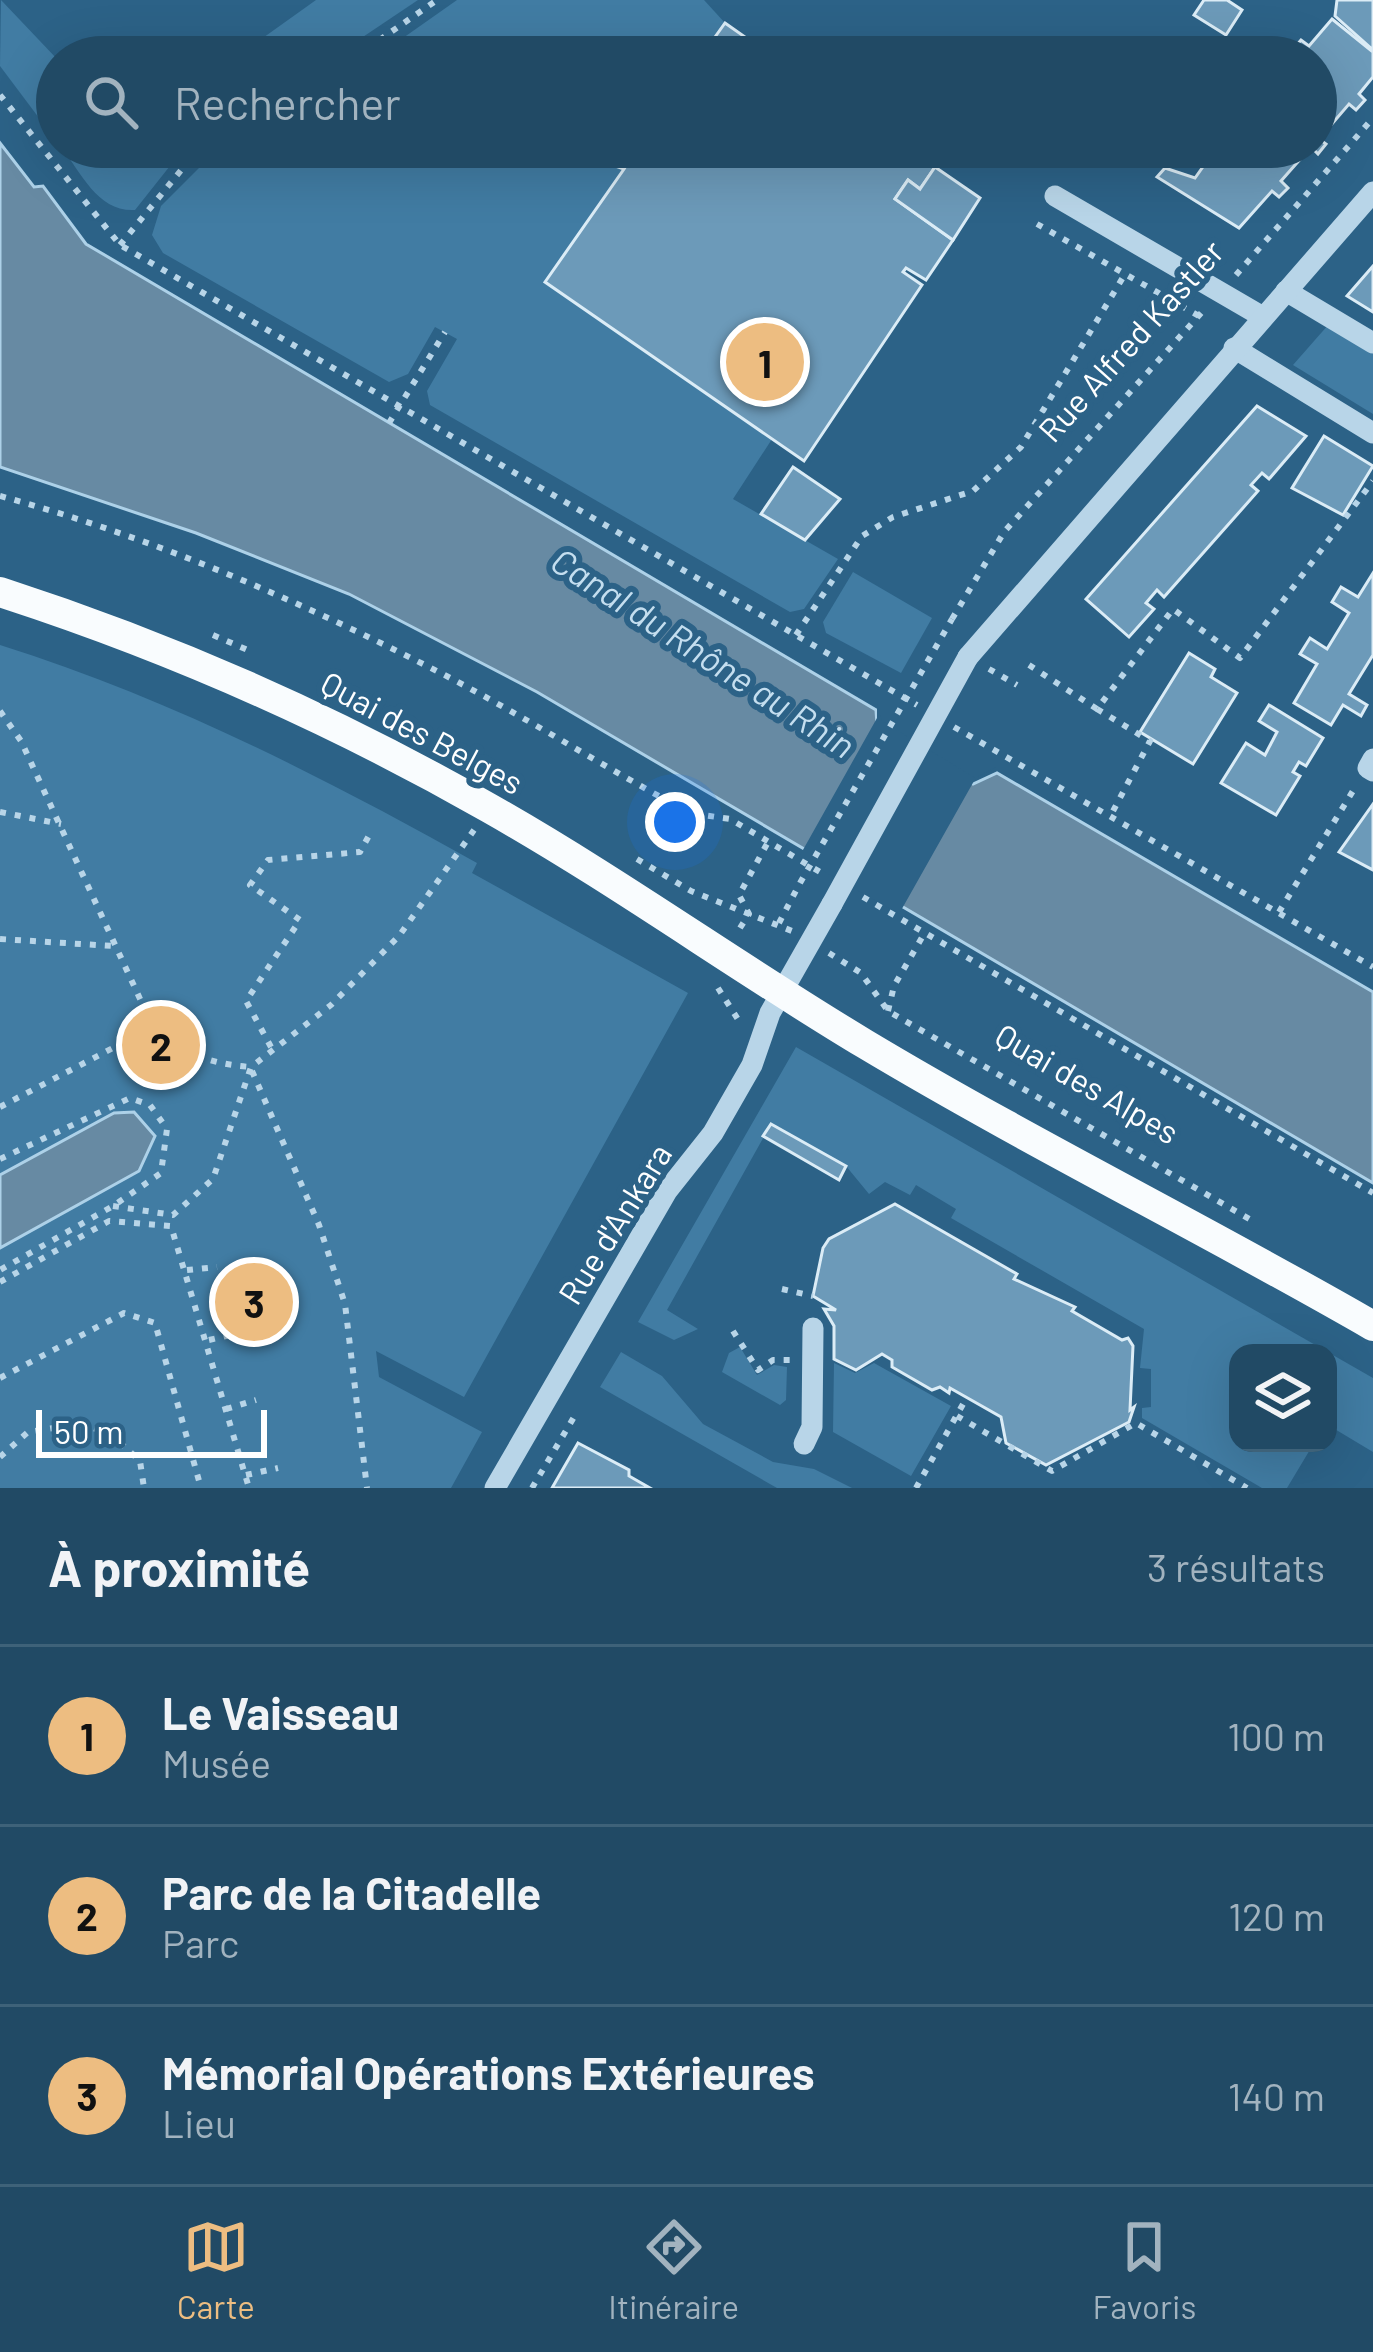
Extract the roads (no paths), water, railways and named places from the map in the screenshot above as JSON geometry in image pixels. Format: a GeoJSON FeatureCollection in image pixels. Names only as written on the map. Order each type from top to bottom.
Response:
{"type":"FeatureCollection","features":[{"type":"Feature","properties":{"kind":"main road","name":"Quai des Belges"},"geometry":{"type":"LineString","coordinates":[[0,592],[285,701],[488,807],[784,992]]}},
{"type":"Feature","properties":{"kind":"main road"},"geometry":{"type":"LineString","coordinates":[[784,992],[1124,1194],[1373,1326]]}},
{"type":"Feature","properties":{"kind":"street"},"geometry":{"type":"LineString","coordinates":[[784,992],[968,657],[1373,192]]}},
{"type":"Feature","properties":{"kind":"street"},"geometry":{"type":"LineString","coordinates":[[1055,196],[1263,317]]}},
{"type":"Feature","properties":{"kind":"street"},"geometry":{"type":"LineString","coordinates":[[1286,291],[1373,343]]}},
{"type":"Feature","properties":{"kind":"street"},"geometry":{"type":"LineString","coordinates":[[1234,348],[1373,433]]}},
{"type":"Feature","properties":{"kind":"street","name":"Rue d'Ankara"},"geometry":{"type":"LineString","coordinates":[[494,1488],[667,1191],[713,1133],[784,992]]}},
{"type":"Feature","properties":{"kind":"street"},"geometry":{"type":"LineString","coordinates":[[804,1444],[812,1427],[813,1328]]}},
{"type":"Feature","properties":{"kind":"water","name":"Canal du Rhône au Rhin"},"geometry":{"type":"Polygon","coordinates":[[[0,143],[34,187],[43,186],[86,244],[876,710],[877,725],[973,784],[997,773],[1373,992],[1373,1183],[537,692],[349,594],[196,533],[0,467],[0,143]]]}},
{"type":"Feature","properties":{"kind":"water"},"geometry":{"type":"Polygon","coordinates":[[[134,1112],[155,1136],[139,1171],[0,1248],[0,1175],[114,1113],[134,1112]]]}},
{"type":"Feature","properties":{"kind":"place","name":"Le Vaisseau"},"geometry":{"type":"Point","coordinates":[765,362]}},
{"type":"Feature","properties":{"kind":"place","name":"Parc de la Citadelle"},"geometry":{"type":"Point","coordinates":[161,1045]}},
{"type":"Feature","properties":{"kind":"place","name":"Mémorial Opérations Extérieures"},"geometry":{"type":"Point","coordinates":[254,1302]}}]}
